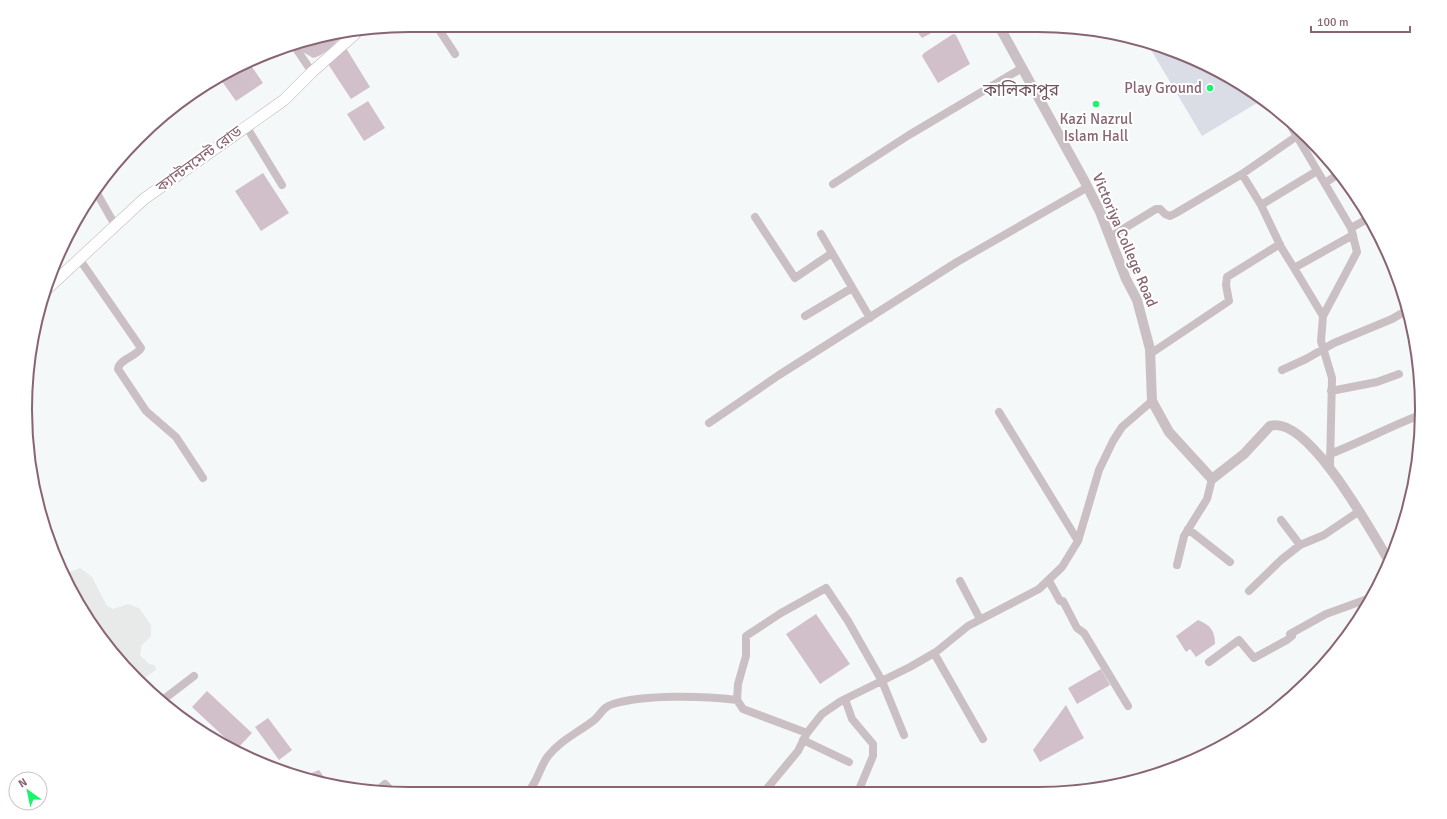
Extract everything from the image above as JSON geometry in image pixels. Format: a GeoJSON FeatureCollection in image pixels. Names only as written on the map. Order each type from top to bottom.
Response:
{"type":"FeatureCollection","features":[{"type":"Feature","properties":{"kind":"main road","name":"ক্যান্টনমেন্ট রোড"},"geometry":{"type":"LineString","coordinates":[[54,283],[144,199],[284,100],[351,36]]}},
{"type":"Feature","properties":{"kind":"street"},"geometry":{"type":"LineString","coordinates":[[441,32],[455,54]]}},
{"type":"Feature","properties":{"kind":"street","name":"Victoriya College Road"},"geometry":{"type":"LineString","coordinates":[[1003,32],[1088,188],[1110,237],[1126,279],[1137,300],[1150,354],[1152,401],[1169,432],[1212,479]]}},
{"type":"Feature","properties":{"kind":"street"},"geometry":{"type":"LineString","coordinates":[[296,50],[312,72]]}},
{"type":"Feature","properties":{"kind":"street"},"geometry":{"type":"LineString","coordinates":[[834,184],[909,135],[1022,68]]}},
{"type":"Feature","properties":{"kind":"street"},"geometry":{"type":"LineString","coordinates":[[246,126],[282,185]]}},
{"type":"Feature","properties":{"kind":"street"},"geometry":{"type":"LineString","coordinates":[[1110,237],[1156,209],[1160,209],[1165,214],[1170,216],[1176,213],[1242,174],[1297,136]]}},
{"type":"Feature","properties":{"kind":"street"},"geometry":{"type":"LineString","coordinates":[[1297,137],[1352,232],[1357,252],[1323,316],[1321,341],[1332,378],[1330,466]]}},
{"type":"Feature","properties":{"kind":"street"},"geometry":{"type":"LineString","coordinates":[[1260,205],[1317,171]]}},
{"type":"Feature","properties":{"kind":"street"},"geometry":{"type":"LineString","coordinates":[[1242,174],[1280,244],[1323,316]]}},
{"type":"Feature","properties":{"kind":"street"},"geometry":{"type":"LineString","coordinates":[[1324,183],[1334,177]]}},
{"type":"Feature","properties":{"kind":"street"},"geometry":{"type":"LineString","coordinates":[[709,424],[779,375],[957,262],[1088,188]]}},
{"type":"Feature","properties":{"kind":"street"},"geometry":{"type":"LineString","coordinates":[[99,196],[115,225]]}},
{"type":"Feature","properties":{"kind":"street"},"geometry":{"type":"LineString","coordinates":[[755,217],[795,278],[832,254]]}},
{"type":"Feature","properties":{"kind":"street"},"geometry":{"type":"LineString","coordinates":[[1294,268],[1352,232],[1364,222]]}},
{"type":"Feature","properties":{"kind":"street"},"geometry":{"type":"LineString","coordinates":[[820,234],[870,318]]}},
{"type":"Feature","properties":{"kind":"street"},"geometry":{"type":"LineString","coordinates":[[1150,354],[1229,300],[1226,285],[1227,277],[1280,244]]}},
{"type":"Feature","properties":{"kind":"street"},"geometry":{"type":"LineString","coordinates":[[80,260],[141,348],[137,353],[119,365],[118,369],[146,411],[176,437],[203,478]]}},
{"type":"Feature","properties":{"kind":"street"},"geometry":{"type":"LineString","coordinates":[[805,316],[852,288]]}},
{"type":"Feature","properties":{"kind":"street"},"geometry":{"type":"LineString","coordinates":[[1282,370],[1334,343],[1392,319],[1402,313]]}},
{"type":"Feature","properties":{"kind":"street"},"geometry":{"type":"LineString","coordinates":[[1331,391],[1377,382],[1399,374]]}},
{"type":"Feature","properties":{"kind":"street"},"geometry":{"type":"LineString","coordinates":[[768,787],[778,776],[822,714],[845,699],[934,653],[968,626],[980,619],[1039,589],[1062,567],[1078,541],[1099,470],[1113,441],[1122,427],[1152,401]]}},
{"type":"Feature","properties":{"kind":"street"},"geometry":{"type":"LineString","coordinates":[[999,412],[1078,541]]}},
{"type":"Feature","properties":{"kind":"street"},"geometry":{"type":"LineString","coordinates":[[1330,454],[1358,444],[1384,430],[1415,417]]}},
{"type":"Feature","properties":{"kind":"street"},"geometry":{"type":"LineString","coordinates":[[1177,565],[1188,529],[1207,499],[1212,479],[1244,454],[1266,430],[1275,425],[1299,435],[1330,466],[1385,555]]}},
{"type":"Feature","properties":{"kind":"street"},"geometry":{"type":"LineString","coordinates":[[1249,591],[1281,560],[1300,545],[1324,535],[1358,512]]}},
{"type":"Feature","properties":{"kind":"street"},"geometry":{"type":"LineString","coordinates":[[1281,520],[1300,545]]}},
{"type":"Feature","properties":{"kind":"street"},"geometry":{"type":"LineString","coordinates":[[1188,529],[1230,562]]}},
{"type":"Feature","properties":{"kind":"street"},"geometry":{"type":"LineString","coordinates":[[1049,580],[1060,601],[1063,601],[1077,628],[1084,633],[1128,706]]}},
{"type":"Feature","properties":{"kind":"street"},"geometry":{"type":"LineString","coordinates":[[960,581],[980,619]]}},
{"type":"Feature","properties":{"kind":"street"},"geometry":{"type":"LineString","coordinates":[[849,762],[805,737],[743,709],[737,700],[738,684],[746,656],[746,636],[781,613],[826,588],[848,621],[882,681],[904,735]]}},
{"type":"Feature","properties":{"kind":"street"},"geometry":{"type":"LineString","coordinates":[[1209,662],[1239,640],[1254,658],[1287,640],[1292,636],[1290,634],[1326,614],[1362,601]]}},
{"type":"Feature","properties":{"kind":"street"},"geometry":{"type":"LineString","coordinates":[[934,653],[983,739]]}},
{"type":"Feature","properties":{"kind":"street"},"geometry":{"type":"LineString","coordinates":[[166,697],[194,676]]}},
{"type":"Feature","properties":{"kind":"street"},"geometry":{"type":"LineString","coordinates":[[534,787],[547,757],[564,739],[595,720],[604,708],[613,704],[643,699],[710,697],[737,700]]}},
{"type":"Feature","properties":{"kind":"street"},"geometry":{"type":"LineString","coordinates":[[845,699],[852,719],[873,744],[873,756],[860,787]]}},
{"type":"Feature","properties":{"kind":"shaded area"},"geometry":{"type":"Polygon","coordinates":[[[918,32],[933,32],[922,38],[918,32]]]}},
{"type":"Feature","properties":{"kind":"shaded area"},"geometry":{"type":"Polygon","coordinates":[[[953,34],[956,35],[970,64],[938,83],[922,56],[924,53],[953,34]]]}},
{"type":"Feature","properties":{"kind":"shaded area"},"geometry":{"type":"Polygon","coordinates":[[[341,38],[326,52],[318,57],[313,58],[303,52],[300,48],[341,38]]]}},
{"type":"Feature","properties":{"kind":"shaded area"},"geometry":{"type":"Polygon","coordinates":[[[346,48],[370,87],[351,99],[326,61],[346,48]]]}},
{"type":"Feature","properties":{"kind":"shaded area","name":"Play Ground"},"geometry":{"type":"Polygon","coordinates":[[[1151,50],[1204,71],[1257,103],[1202,136],[1151,50]]]}},
{"type":"Feature","properties":{"kind":"shaded area"},"geometry":{"type":"Polygon","coordinates":[[[252,67],[263,83],[236,101],[223,82],[252,67]]]}},
{"type":"Feature","properties":{"kind":"shaded area"},"geometry":{"type":"Polygon","coordinates":[[[368,101],[385,128],[364,141],[347,114],[368,101]]]}},
{"type":"Feature","properties":{"kind":"shaded area"},"geometry":{"type":"Polygon","coordinates":[[[263,173],[289,213],[261,231],[235,191],[263,173]]]}},
{"type":"Feature","properties":{"kind":"shaded area"},"geometry":{"type":"Polygon","coordinates":[[[80,568],[92,577],[107,606],[113,609],[128,604],[139,608],[151,625],[151,636],[142,645],[140,655],[149,664],[155,665],[156,670],[145,678],[126,658],[96,619],[69,572],[80,568]]]}},
{"type":"Feature","properties":{"kind":"shaded area"},"geometry":{"type":"Polygon","coordinates":[[[816,614],[850,664],[820,684],[786,634],[816,614]]]}},
{"type":"Feature","properties":{"kind":"shaded area"},"geometry":{"type":"Polygon","coordinates":[[[1198,620],[1209,626],[1214,635],[1215,644],[1196,657],[1190,649],[1186,652],[1176,636],[1198,620]]]}},
{"type":"Feature","properties":{"kind":"shaded area"},"geometry":{"type":"Polygon","coordinates":[[[1101,669],[1110,685],[1077,704],[1068,688],[1101,669]]]}},
{"type":"Feature","properties":{"kind":"shaded area"},"geometry":{"type":"Polygon","coordinates":[[[207,691],[252,733],[240,746],[226,739],[192,707],[207,691]]]}},
{"type":"Feature","properties":{"kind":"shaded area"},"geometry":{"type":"Polygon","coordinates":[[[1066,705],[1084,738],[1040,762],[1033,750],[1066,705]]]}},
{"type":"Feature","properties":{"kind":"shaded area"},"geometry":{"type":"Polygon","coordinates":[[[268,718],[292,750],[279,760],[255,727],[268,718]]]}},
{"type":"Feature","properties":{"kind":"shaded area"},"geometry":{"type":"Polygon","coordinates":[[[319,770],[324,777],[312,774],[310,774],[319,770]]]}},
{"type":"Feature","properties":{"kind":"place","name":"Play Ground"},"geometry":{"type":"Point","coordinates":[1210,88]}},
{"type":"Feature","properties":{"kind":"place","name":"Kazi Nazrul Islam Hall"},"geometry":{"type":"Point","coordinates":[1096,104]}},
{"type":"Feature","properties":{"kind":"district","name":"কালিকাপুর"},"geometry":{"type":"Point","coordinates":[1021,90]}}]}
